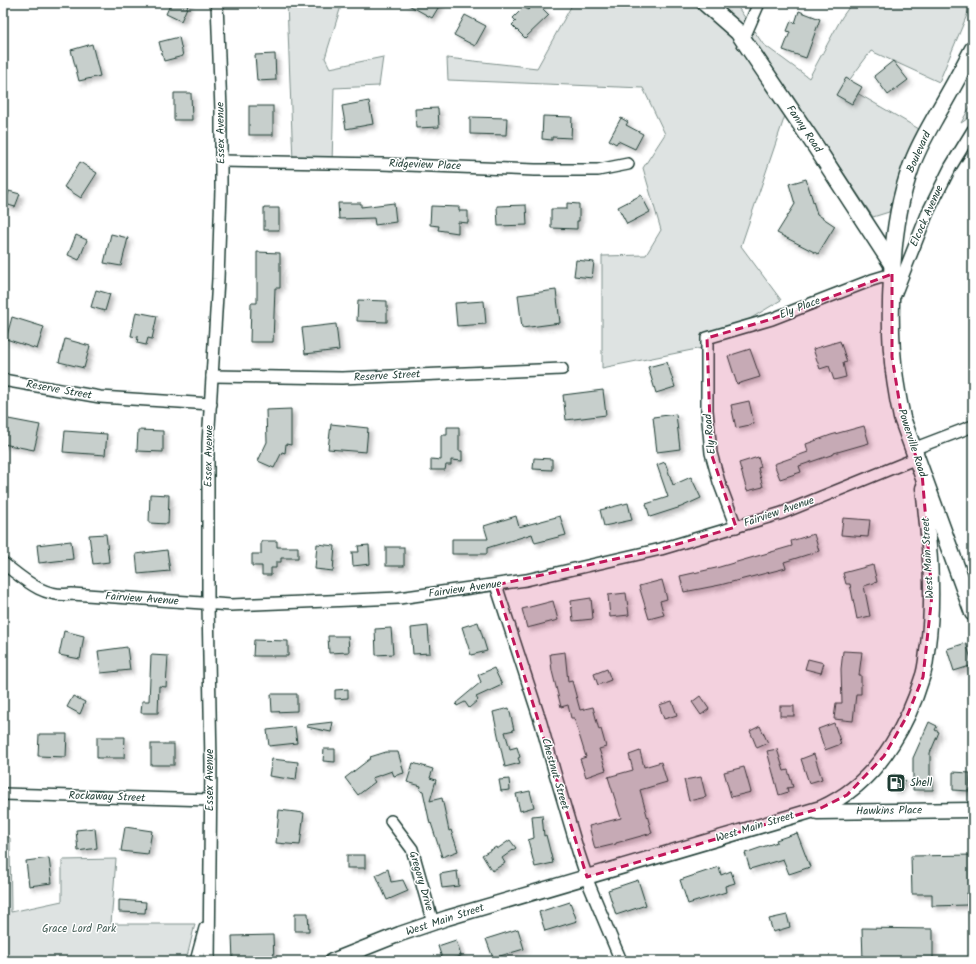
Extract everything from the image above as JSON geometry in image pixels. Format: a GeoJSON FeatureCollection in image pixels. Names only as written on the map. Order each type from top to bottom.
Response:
{"type":"FeatureCollection","features":[{"type":"Feature","properties":{"kind":"main road","name":"Fanny Road"},"geometry":{"type":"LineString","coordinates":[[705,3],[738,32],[812,141],[892,269]]}},
{"type":"Feature","properties":{"kind":"main road","name":"Boulevard"},"geometry":{"type":"LineString","coordinates":[[892,269],[896,226],[902,195],[911,166],[924,138],[973,49]]}},
{"type":"Feature","properties":{"kind":"main road","name":"Powerville Road"},"geometry":{"type":"LineString","coordinates":[[892,269],[890,306],[892,357],[902,418],[973,613]]}},
{"type":"Feature","properties":{"kind":"street","name":"Essex Avenue"},"geometry":{"type":"LineString","coordinates":[[210,961],[208,443],[218,279],[221,161],[221,111],[216,3]]}},
{"type":"Feature","properties":{"kind":"street"},"geometry":{"type":"LineString","coordinates":[[743,40],[759,3]]}},
{"type":"Feature","properties":{"kind":"street","name":"Elcock Avenue"},"geometry":{"type":"LineString","coordinates":[[890,306],[928,212],[951,166],[973,130]]}},
{"type":"Feature","properties":{"kind":"street","name":"Ridgeview Place"},"geometry":{"type":"LineString","coordinates":[[221,161],[382,164],[551,170],[598,170],[628,164]]}},
{"type":"Feature","properties":{"kind":"street","name":"Ely Place"},"geometry":{"type":"LineString","coordinates":[[707,338],[772,319],[872,280],[892,269]]}},
{"type":"Feature","properties":{"kind":"street","name":"Ely Road"},"geometry":{"type":"LineString","coordinates":[[707,338],[707,410],[711,453],[719,482],[736,527]]}},
{"type":"Feature","properties":{"kind":"street","name":"Reserve Street"},"geometry":{"type":"LineString","coordinates":[[212,376],[342,378],[562,369]]}},
{"type":"Feature","properties":{"kind":"street","name":"Reserve Street"},"geometry":{"type":"LineString","coordinates":[[3,380],[100,397],[211,404]]}},
{"type":"Feature","properties":{"kind":"street","name":"Fairview Avenue"},"geometry":{"type":"LineString","coordinates":[[3,563],[42,590],[56,595],[72,594],[231,605],[399,598],[496,585],[526,580],[661,549],[782,513],[973,426]]}},
{"type":"Feature","properties":{"kind":"street","name":"West Main Street"},"geometry":{"type":"LineString","coordinates":[[336,960],[433,923],[821,808],[847,795],[870,774],[897,737],[923,677],[929,634],[932,595],[931,556],[922,473]]}},
{"type":"Feature","properties":{"kind":"street","name":"Chestnut Street"},"geometry":{"type":"LineString","coordinates":[[496,585],[541,723],[587,877],[620,961]]}},
{"type":"Feature","properties":{"kind":"street","name":"Rockaway Street"},"geometry":{"type":"LineString","coordinates":[[3,794],[210,800]]}},
{"type":"Feature","properties":{"kind":"street","name":"Hawkins Place"},"geometry":{"type":"LineString","coordinates":[[805,812],[973,810]]}},
{"type":"Feature","properties":{"kind":"street","name":"Gregory Drive"},"geometry":{"type":"LineString","coordinates":[[391,821],[412,849],[433,923]]}},
{"type":"Feature","properties":{"kind":"street","name":"Essex Avenue"},"geometry":{"type":"LineString","coordinates":[[196,961],[209,910]]}},
{"type":"Feature","properties":{"kind":"highlighted area"},"geometry":{"type":"Polygon","coordinates":[[[892,274],[892,357],[902,418],[922,473],[932,595],[923,677],[907,716],[884,756],[847,795],[821,808],[587,877],[496,585],[661,549],[736,527],[711,453],[707,338],[772,319],[892,274]]]}},
{"type":"Feature","properties":{"kind":"green space"},"geometry":{"type":"Polygon","coordinates":[[[287,3],[342,3],[325,58],[330,68],[383,57],[379,86],[334,88],[332,164],[293,162],[287,3]]]}},
{"type":"Feature","properties":{"kind":"green space"},"geometry":{"type":"Polygon","coordinates":[[[573,3],[735,3],[763,44],[809,78],[842,17],[852,3],[972,3],[939,82],[871,51],[845,86],[919,129],[901,172],[889,212],[873,217],[792,95],[741,246],[781,300],[702,348],[602,368],[602,256],[646,255],[661,230],[643,168],[665,134],[643,88],[448,80],[447,58],[537,68],[573,3]]]}},
{"type":"Feature","properties":{"kind":"green space"},"geometry":{"type":"Polygon","coordinates":[[[973,101],[973,115],[961,123],[973,101]]]}},
{"type":"Feature","properties":{"kind":"green space","name":"Grace Lord Park"},"geometry":{"type":"Polygon","coordinates":[[[3,834],[10,838],[11,912],[62,901],[62,860],[116,859],[111,924],[195,924],[186,961],[3,961],[3,834]]]}},
{"type":"Feature","properties":{"kind":"building"},"geometry":{"type":"Polygon","coordinates":[[[171,3],[189,3],[181,21],[166,14],[171,3]]]}},
{"type":"Feature","properties":{"kind":"building"},"geometry":{"type":"Polygon","coordinates":[[[405,3],[441,3],[432,18],[405,3]]]}},
{"type":"Feature","properties":{"kind":"building"},"geometry":{"type":"Polygon","coordinates":[[[535,3],[537,3],[549,15],[525,38],[512,25],[516,21],[513,18],[524,7],[528,10],[535,3]]]}},
{"type":"Feature","properties":{"kind":"building"},"geometry":{"type":"Polygon","coordinates":[[[799,11],[820,19],[806,58],[783,50],[790,32],[787,31],[791,21],[795,23],[799,11]]]}},
{"type":"Feature","properties":{"kind":"building"},"geometry":{"type":"Polygon","coordinates":[[[465,15],[486,26],[475,46],[454,35],[465,15]]]}},
{"type":"Feature","properties":{"kind":"building"},"geometry":{"type":"Polygon","coordinates":[[[179,37],[183,56],[164,61],[159,42],[179,37]]]}},
{"type":"Feature","properties":{"kind":"building"},"geometry":{"type":"Polygon","coordinates":[[[92,44],[100,76],[79,81],[71,50],[92,44]]]}},
{"type":"Feature","properties":{"kind":"building"},"geometry":{"type":"Polygon","coordinates":[[[275,54],[276,80],[257,81],[255,55],[275,54]]]}},
{"type":"Feature","properties":{"kind":"building"},"geometry":{"type":"Polygon","coordinates":[[[893,61],[908,80],[888,95],[874,76],[893,61]]]}},
{"type":"Feature","properties":{"kind":"building"},"geometry":{"type":"Polygon","coordinates":[[[846,78],[862,87],[852,104],[836,95],[846,78]]]}},
{"type":"Feature","properties":{"kind":"building"},"geometry":{"type":"Polygon","coordinates":[[[174,93],[191,93],[192,120],[174,120],[174,93]]]}},
{"type":"Feature","properties":{"kind":"building"},"geometry":{"type":"Polygon","coordinates":[[[369,101],[373,124],[346,129],[342,106],[369,101]]]}},
{"type":"Feature","properties":{"kind":"building"},"geometry":{"type":"Polygon","coordinates":[[[249,106],[273,106],[273,135],[249,135],[249,106]]]}},
{"type":"Feature","properties":{"kind":"building"},"geometry":{"type":"Polygon","coordinates":[[[438,108],[439,127],[416,128],[415,109],[438,108]]]}},
{"type":"Feature","properties":{"kind":"building"},"geometry":{"type":"Polygon","coordinates":[[[543,116],[572,117],[571,138],[552,137],[552,140],[542,139],[543,116]]]}},
{"type":"Feature","properties":{"kind":"building"},"geometry":{"type":"Polygon","coordinates":[[[470,117],[507,118],[506,135],[470,134],[470,117]]]}},
{"type":"Feature","properties":{"kind":"building"},"geometry":{"type":"Polygon","coordinates":[[[621,118],[628,122],[626,125],[643,134],[635,149],[618,141],[616,144],[609,140],[621,118]]]}},
{"type":"Feature","properties":{"kind":"building"},"geometry":{"type":"Polygon","coordinates":[[[80,162],[97,173],[81,198],[64,187],[80,162]]]}},
{"type":"Feature","properties":{"kind":"building"},"geometry":{"type":"Polygon","coordinates":[[[806,179],[817,214],[835,226],[818,254],[777,233],[795,204],[789,184],[806,179]]]}},
{"type":"Feature","properties":{"kind":"building"},"geometry":{"type":"Polygon","coordinates":[[[9,191],[20,194],[15,207],[5,204],[9,191]]]}},
{"type":"Feature","properties":{"kind":"building"},"geometry":{"type":"Polygon","coordinates":[[[641,195],[650,212],[627,224],[618,207],[641,195]]]}},
{"type":"Feature","properties":{"kind":"building"},"geometry":{"type":"Polygon","coordinates":[[[338,203],[361,203],[361,207],[394,203],[396,222],[375,225],[374,218],[339,219],[338,203]]]}},
{"type":"Feature","properties":{"kind":"building"},"geometry":{"type":"Polygon","coordinates":[[[567,203],[579,204],[579,221],[577,221],[577,229],[551,228],[551,209],[567,209],[567,203]]]}},
{"type":"Feature","properties":{"kind":"building"},"geometry":{"type":"Polygon","coordinates":[[[526,205],[527,225],[498,226],[497,206],[526,205]]]}},
{"type":"Feature","properties":{"kind":"building"},"geometry":{"type":"Polygon","coordinates":[[[431,206],[459,207],[459,211],[468,211],[468,223],[458,222],[458,233],[438,230],[439,226],[430,225],[431,206]]]}},
{"type":"Feature","properties":{"kind":"building"},"geometry":{"type":"Polygon","coordinates":[[[264,208],[279,208],[279,230],[264,230],[264,208]]]}},
{"type":"Feature","properties":{"kind":"building"},"geometry":{"type":"Polygon","coordinates":[[[111,234],[128,238],[121,266],[104,263],[111,234]]]}},
{"type":"Feature","properties":{"kind":"building"},"geometry":{"type":"Polygon","coordinates":[[[76,235],[87,240],[79,260],[68,255],[76,235]]]}},
{"type":"Feature","properties":{"kind":"building"},"geometry":{"type":"Polygon","coordinates":[[[257,252],[280,253],[280,288],[275,288],[273,342],[250,342],[251,303],[257,303],[257,252]]]}},
{"type":"Feature","properties":{"kind":"building"},"geometry":{"type":"Polygon","coordinates":[[[576,260],[594,262],[592,278],[574,276],[576,260]]]}},
{"type":"Feature","properties":{"kind":"building"},"geometry":{"type":"Polygon","coordinates":[[[96,290],[110,294],[105,311],[91,307],[96,290]]]}},
{"type":"Feature","properties":{"kind":"building"},"geometry":{"type":"Polygon","coordinates":[[[556,290],[560,323],[522,328],[518,295],[556,290]]]}},
{"type":"Feature","properties":{"kind":"building"},"geometry":{"type":"Polygon","coordinates":[[[358,300],[387,301],[387,322],[357,321],[358,300]]]}},
{"type":"Feature","properties":{"kind":"building"},"geometry":{"type":"Polygon","coordinates":[[[484,301],[486,324],[457,326],[455,303],[484,301]]]}},
{"type":"Feature","properties":{"kind":"building"},"geometry":{"type":"Polygon","coordinates":[[[136,312],[157,316],[152,339],[148,338],[146,345],[137,343],[138,337],[131,336],[136,312]]]}},
{"type":"Feature","properties":{"kind":"building"},"geometry":{"type":"Polygon","coordinates":[[[12,317],[44,327],[37,349],[6,339],[12,317]]]}},
{"type":"Feature","properties":{"kind":"building"},"geometry":{"type":"Polygon","coordinates":[[[336,324],[339,350],[305,354],[302,328],[336,324]]]}},
{"type":"Feature","properties":{"kind":"building"},"geometry":{"type":"Polygon","coordinates":[[[65,339],[90,346],[84,368],[59,362],[65,339]]]}},
{"type":"Feature","properties":{"kind":"building"},"geometry":{"type":"Polygon","coordinates":[[[840,341],[847,362],[843,363],[846,377],[834,380],[829,366],[820,369],[813,349],[840,341]]]}},
{"type":"Feature","properties":{"kind":"building"},"geometry":{"type":"Polygon","coordinates":[[[750,349],[760,377],[737,384],[728,356],[750,349]]]}},
{"type":"Feature","properties":{"kind":"building"},"geometry":{"type":"Polygon","coordinates":[[[667,362],[675,387],[656,393],[648,367],[667,362]]]}},
{"type":"Feature","properties":{"kind":"building"},"geometry":{"type":"Polygon","coordinates":[[[603,390],[606,415],[566,420],[563,395],[603,390]]]}},
{"type":"Feature","properties":{"kind":"building"},"geometry":{"type":"Polygon","coordinates":[[[749,401],[754,424],[736,428],[731,405],[749,401]]]}},
{"type":"Feature","properties":{"kind":"building"},"geometry":{"type":"Polygon","coordinates":[[[291,409],[291,445],[286,444],[285,453],[282,452],[274,468],[258,461],[267,442],[266,410],[291,409]]]}},
{"type":"Feature","properties":{"kind":"building"},"geometry":{"type":"Polygon","coordinates":[[[676,414],[680,449],[657,452],[653,417],[676,414]]]}},
{"type":"Feature","properties":{"kind":"building"},"geometry":{"type":"Polygon","coordinates":[[[3,418],[40,425],[34,450],[3,444],[3,418]]]}},
{"type":"Feature","properties":{"kind":"building"},"geometry":{"type":"Polygon","coordinates":[[[331,424],[368,428],[366,452],[328,449],[331,424]]]}},
{"type":"Feature","properties":{"kind":"building"},"geometry":{"type":"Polygon","coordinates":[[[864,426],[869,443],[834,453],[799,466],[801,472],[780,479],[774,464],[808,452],[806,444],[864,426]]]}},
{"type":"Feature","properties":{"kind":"building"},"geometry":{"type":"Polygon","coordinates":[[[447,427],[459,427],[459,451],[462,451],[462,461],[451,460],[451,465],[446,465],[445,470],[431,470],[431,459],[441,460],[441,435],[447,435],[447,427]]]}},
{"type":"Feature","properties":{"kind":"building"},"geometry":{"type":"Polygon","coordinates":[[[138,430],[163,431],[163,452],[137,451],[138,430]]]}},
{"type":"Feature","properties":{"kind":"building"},"geometry":{"type":"Polygon","coordinates":[[[65,431],[107,434],[105,455],[63,452],[65,431]]]}},
{"type":"Feature","properties":{"kind":"building"},"geometry":{"type":"Polygon","coordinates":[[[758,457],[761,467],[758,468],[763,487],[747,491],[739,463],[758,457]]]}},
{"type":"Feature","properties":{"kind":"building"},"geometry":{"type":"Polygon","coordinates":[[[534,458],[552,459],[552,470],[533,469],[534,458]]]}},
{"type":"Feature","properties":{"kind":"building"},"geometry":{"type":"Polygon","coordinates":[[[665,462],[673,485],[691,477],[701,498],[681,507],[650,517],[646,504],[668,497],[657,465],[665,462]]]}},
{"type":"Feature","properties":{"kind":"building"},"geometry":{"type":"Polygon","coordinates":[[[150,494],[169,495],[168,524],[149,523],[150,494]]]}},
{"type":"Feature","properties":{"kind":"building"},"geometry":{"type":"Polygon","coordinates":[[[628,503],[632,520],[604,526],[600,510],[628,503]]]}},
{"type":"Feature","properties":{"kind":"building"},"geometry":{"type":"Polygon","coordinates":[[[516,516],[519,527],[560,516],[566,535],[535,543],[532,534],[487,548],[487,554],[452,554],[452,539],[488,539],[484,526],[516,516]]]}},
{"type":"Feature","properties":{"kind":"building"},"geometry":{"type":"Polygon","coordinates":[[[843,518],[870,520],[868,537],[841,535],[843,518]]]}},
{"type":"Feature","properties":{"kind":"building"},"geometry":{"type":"Polygon","coordinates":[[[106,534],[109,562],[93,564],[89,535],[106,534]]]}},
{"type":"Feature","properties":{"kind":"building"},"geometry":{"type":"Polygon","coordinates":[[[814,534],[819,551],[784,562],[786,568],[720,585],[684,592],[680,576],[716,568],[792,546],[791,541],[814,534]]]}},
{"type":"Feature","properties":{"kind":"building"},"geometry":{"type":"Polygon","coordinates":[[[71,541],[73,559],[39,563],[37,545],[71,541]]]}},
{"type":"Feature","properties":{"kind":"building"},"geometry":{"type":"Polygon","coordinates":[[[261,541],[277,541],[277,547],[298,547],[298,558],[281,558],[281,562],[276,562],[276,568],[271,568],[271,575],[262,575],[262,566],[252,566],[252,554],[261,554],[261,541]]]}},
{"type":"Feature","properties":{"kind":"building"},"geometry":{"type":"Polygon","coordinates":[[[317,544],[335,546],[333,571],[315,569],[317,544]]]}},
{"type":"Feature","properties":{"kind":"building"},"geometry":{"type":"Polygon","coordinates":[[[369,545],[370,564],[353,566],[352,552],[359,552],[358,546],[369,545]]]}},
{"type":"Feature","properties":{"kind":"building"},"geometry":{"type":"Polygon","coordinates":[[[386,547],[404,547],[404,566],[386,566],[386,547]]]}},
{"type":"Feature","properties":{"kind":"building"},"geometry":{"type":"Polygon","coordinates":[[[167,550],[170,571],[138,574],[136,554],[167,550]]]}},
{"type":"Feature","properties":{"kind":"building"},"geometry":{"type":"Polygon","coordinates":[[[873,565],[877,582],[864,586],[870,616],[857,619],[850,584],[846,584],[843,573],[873,565]]]}},
{"type":"Feature","properties":{"kind":"building"},"geometry":{"type":"Polygon","coordinates":[[[662,580],[667,599],[660,601],[664,615],[649,619],[639,586],[662,580]]]}},
{"type":"Feature","properties":{"kind":"building"},"geometry":{"type":"Polygon","coordinates":[[[626,593],[629,615],[610,617],[608,595],[626,593]]]}},
{"type":"Feature","properties":{"kind":"building"},"geometry":{"type":"Polygon","coordinates":[[[591,598],[593,619],[573,621],[571,601],[591,598]]]}},
{"type":"Feature","properties":{"kind":"building"},"geometry":{"type":"Polygon","coordinates":[[[553,601],[558,620],[527,628],[522,609],[553,601]]]}},
{"type":"Feature","properties":{"kind":"building"},"geometry":{"type":"Polygon","coordinates":[[[478,622],[487,651],[471,655],[462,627],[478,622]]]}},
{"type":"Feature","properties":{"kind":"building"},"geometry":{"type":"Polygon","coordinates":[[[428,626],[430,653],[413,654],[411,628],[428,626]]]}},
{"type":"Feature","properties":{"kind":"building"},"geometry":{"type":"Polygon","coordinates":[[[391,628],[393,654],[376,655],[375,629],[391,628]]]}},
{"type":"Feature","properties":{"kind":"building"},"geometry":{"type":"Polygon","coordinates":[[[64,631],[84,636],[80,659],[59,655],[64,631]]]}},
{"type":"Feature","properties":{"kind":"building"},"geometry":{"type":"Polygon","coordinates":[[[328,636],[348,636],[349,652],[329,653],[328,636]]]}},
{"type":"Feature","properties":{"kind":"building"},"geometry":{"type":"Polygon","coordinates":[[[254,640],[288,641],[288,656],[253,656],[254,640]]]}},
{"type":"Feature","properties":{"kind":"building"},"geometry":{"type":"Polygon","coordinates":[[[966,643],[973,665],[954,671],[947,649],[966,643]]]}},
{"type":"Feature","properties":{"kind":"building"},"geometry":{"type":"Polygon","coordinates":[[[127,647],[130,670],[101,673],[98,651],[127,647]]]}},
{"type":"Feature","properties":{"kind":"building"},"geometry":{"type":"Polygon","coordinates":[[[843,651],[862,652],[859,675],[861,675],[861,694],[856,694],[853,721],[834,719],[836,703],[842,703],[841,669],[843,651]]]}},
{"type":"Feature","properties":{"kind":"building"},"geometry":{"type":"Polygon","coordinates":[[[565,652],[568,682],[572,681],[580,710],[593,707],[599,730],[601,729],[606,747],[599,749],[606,770],[586,777],[580,759],[586,757],[574,718],[571,718],[568,705],[561,707],[552,671],[550,654],[565,652]]]}},
{"type":"Feature","properties":{"kind":"building"},"geometry":{"type":"Polygon","coordinates":[[[151,655],[168,656],[166,687],[159,686],[158,713],[141,713],[142,701],[149,701],[151,655]]]}},
{"type":"Feature","properties":{"kind":"building"},"geometry":{"type":"Polygon","coordinates":[[[808,659],[824,663],[821,673],[805,669],[808,659]]]}},
{"type":"Feature","properties":{"kind":"building"},"geometry":{"type":"Polygon","coordinates":[[[494,668],[502,685],[476,697],[478,700],[469,708],[465,702],[457,706],[456,703],[481,682],[478,675],[494,668]]]}},
{"type":"Feature","properties":{"kind":"building"},"geometry":{"type":"Polygon","coordinates":[[[607,669],[611,680],[598,685],[594,674],[607,669]]]}},
{"type":"Feature","properties":{"kind":"building"},"geometry":{"type":"Polygon","coordinates":[[[348,689],[348,698],[335,699],[335,690],[348,689]]]}},
{"type":"Feature","properties":{"kind":"building"},"geometry":{"type":"Polygon","coordinates":[[[271,694],[297,694],[297,711],[272,712],[271,694]]]}},
{"type":"Feature","properties":{"kind":"building"},"geometry":{"type":"Polygon","coordinates":[[[73,696],[85,702],[80,714],[67,707],[73,696]]]}},
{"type":"Feature","properties":{"kind":"building"},"geometry":{"type":"Polygon","coordinates":[[[700,696],[709,709],[701,715],[692,702],[700,696]]]}},
{"type":"Feature","properties":{"kind":"building"},"geometry":{"type":"Polygon","coordinates":[[[672,701],[677,715],[664,719],[659,705],[672,701]]]}},
{"type":"Feature","properties":{"kind":"building"},"geometry":{"type":"Polygon","coordinates":[[[780,706],[794,706],[794,716],[780,716],[780,706]]]}},
{"type":"Feature","properties":{"kind":"building"},"geometry":{"type":"Polygon","coordinates":[[[509,708],[514,730],[505,732],[510,749],[517,747],[520,763],[505,767],[493,712],[509,708]]]}},
{"type":"Feature","properties":{"kind":"building"},"geometry":{"type":"Polygon","coordinates":[[[333,722],[331,732],[307,727],[307,725],[333,722]]]}},
{"type":"Feature","properties":{"kind":"building"},"geometry":{"type":"Polygon","coordinates":[[[929,722],[937,726],[935,730],[939,732],[930,753],[930,778],[933,778],[933,790],[913,790],[913,758],[929,722]]]}},
{"type":"Feature","properties":{"kind":"building"},"geometry":{"type":"Polygon","coordinates":[[[834,723],[841,744],[825,750],[818,729],[834,723]]]}},
{"type":"Feature","properties":{"kind":"building"},"geometry":{"type":"Polygon","coordinates":[[[760,726],[768,743],[757,748],[750,731],[760,726]]]}},
{"type":"Feature","properties":{"kind":"building"},"geometry":{"type":"Polygon","coordinates":[[[295,727],[297,743],[269,746],[267,730],[295,727]]]}},
{"type":"Feature","properties":{"kind":"building"},"geometry":{"type":"Polygon","coordinates":[[[39,734],[67,734],[66,757],[38,756],[39,734]]]}},
{"type":"Feature","properties":{"kind":"building"},"geometry":{"type":"Polygon","coordinates":[[[97,737],[125,737],[124,758],[97,758],[97,737]]]}},
{"type":"Feature","properties":{"kind":"building"},"geometry":{"type":"Polygon","coordinates":[[[151,744],[174,744],[174,765],[151,765],[151,744]]]}},
{"type":"Feature","properties":{"kind":"building"},"geometry":{"type":"Polygon","coordinates":[[[324,749],[335,749],[335,762],[323,761],[324,749]]]}},
{"type":"Feature","properties":{"kind":"building"},"geometry":{"type":"Polygon","coordinates":[[[777,749],[784,771],[788,770],[793,787],[787,788],[788,792],[779,795],[767,751],[777,749]]]}},
{"type":"Feature","properties":{"kind":"building"},"geometry":{"type":"Polygon","coordinates":[[[640,751],[644,767],[661,762],[667,782],[640,790],[652,833],[595,849],[589,826],[621,818],[608,777],[633,770],[629,755],[640,751]]]}},
{"type":"Feature","properties":{"kind":"building"},"geometry":{"type":"Polygon","coordinates":[[[386,752],[398,752],[404,773],[394,776],[392,771],[372,778],[375,782],[358,795],[345,778],[371,758],[370,757],[386,752]]]}},
{"type":"Feature","properties":{"kind":"building"},"geometry":{"type":"Polygon","coordinates":[[[814,754],[822,779],[809,783],[801,759],[814,754]]]}},
{"type":"Feature","properties":{"kind":"building"},"geometry":{"type":"Polygon","coordinates":[[[272,759],[298,762],[296,780],[269,776],[272,759]]]}},
{"type":"Feature","properties":{"kind":"building"},"geometry":{"type":"Polygon","coordinates":[[[413,763],[433,769],[430,778],[436,780],[430,801],[442,798],[449,831],[451,830],[458,851],[442,857],[431,823],[430,824],[423,791],[420,790],[421,786],[407,782],[413,763]]]}},
{"type":"Feature","properties":{"kind":"building"},"geometry":{"type":"Polygon","coordinates":[[[744,767],[751,792],[731,797],[724,772],[744,767]]]}},
{"type":"Feature","properties":{"kind":"building"},"geometry":{"type":"Polygon","coordinates":[[[953,772],[970,773],[969,791],[953,790],[953,772]]]}},
{"type":"Feature","properties":{"kind":"building","name":"Shell"},"geometry":{"type":"Polygon","coordinates":[[[894,774],[905,781],[898,792],[888,785],[894,774]]]}},
{"type":"Feature","properties":{"kind":"building"},"geometry":{"type":"Polygon","coordinates":[[[701,777],[706,797],[689,801],[684,780],[701,777]]]}},
{"type":"Feature","properties":{"kind":"building"},"geometry":{"type":"Polygon","coordinates":[[[509,779],[510,790],[501,791],[499,780],[509,779]]]}},
{"type":"Feature","properties":{"kind":"building"},"geometry":{"type":"Polygon","coordinates":[[[530,791],[534,807],[520,811],[516,794],[530,791]]]}},
{"type":"Feature","properties":{"kind":"building"},"geometry":{"type":"Polygon","coordinates":[[[279,810],[304,813],[300,845],[276,843],[279,810]]]}},
{"type":"Feature","properties":{"kind":"building"},"geometry":{"type":"Polygon","coordinates":[[[542,815],[544,836],[546,835],[553,863],[535,867],[528,840],[534,838],[532,816],[542,815]]]}},
{"type":"Feature","properties":{"kind":"building"},"geometry":{"type":"Polygon","coordinates":[[[125,827],[152,831],[148,854],[121,851],[125,827]]]}},
{"type":"Feature","properties":{"kind":"building"},"geometry":{"type":"Polygon","coordinates":[[[95,828],[97,848],[78,851],[76,830],[95,828]]]}},
{"type":"Feature","properties":{"kind":"building"},"geometry":{"type":"Polygon","coordinates":[[[797,833],[810,867],[789,874],[783,859],[750,869],[745,853],[777,842],[776,840],[797,833]]]}},
{"type":"Feature","properties":{"kind":"building"},"geometry":{"type":"Polygon","coordinates":[[[510,840],[516,848],[502,858],[505,863],[492,871],[482,855],[496,847],[497,849],[510,840]]]}},
{"type":"Feature","properties":{"kind":"building"},"geometry":{"type":"Polygon","coordinates":[[[347,855],[365,855],[365,868],[347,868],[347,855]]]}},
{"type":"Feature","properties":{"kind":"building"},"geometry":{"type":"Polygon","coordinates":[[[973,855],[973,893],[967,893],[967,905],[932,906],[932,894],[912,894],[911,856],[973,855]]]}},
{"type":"Feature","properties":{"kind":"building"},"geometry":{"type":"Polygon","coordinates":[[[49,858],[52,883],[29,886],[26,861],[49,858]]]}},
{"type":"Feature","properties":{"kind":"building"},"geometry":{"type":"Polygon","coordinates":[[[719,867],[721,875],[731,871],[735,883],[725,886],[726,892],[688,904],[680,880],[719,867]]]}},
{"type":"Feature","properties":{"kind":"building"},"geometry":{"type":"Polygon","coordinates":[[[388,869],[391,882],[403,880],[408,891],[387,900],[376,875],[388,869]]]}},
{"type":"Feature","properties":{"kind":"building"},"geometry":{"type":"Polygon","coordinates":[[[457,871],[459,886],[442,888],[440,874],[457,871]]]}},
{"type":"Feature","properties":{"kind":"building"},"geometry":{"type":"Polygon","coordinates":[[[638,880],[646,905],[616,915],[608,890],[638,880]]]}},
{"type":"Feature","properties":{"kind":"building"},"geometry":{"type":"Polygon","coordinates":[[[119,900],[146,902],[145,913],[119,912],[119,900]]]}},
{"type":"Feature","properties":{"kind":"building"},"geometry":{"type":"Polygon","coordinates":[[[570,902],[577,921],[545,931],[539,912],[570,902]]]}},
{"type":"Feature","properties":{"kind":"building"},"geometry":{"type":"Polygon","coordinates":[[[295,913],[308,913],[309,931],[295,931],[295,913]]]}},
{"type":"Feature","properties":{"kind":"building"},"geometry":{"type":"Polygon","coordinates":[[[787,915],[790,927],[773,932],[769,919],[787,915]]]}},
{"type":"Feature","properties":{"kind":"building"},"geometry":{"type":"Polygon","coordinates":[[[862,928],[933,929],[933,961],[863,961],[862,928]]]}},
{"type":"Feature","properties":{"kind":"building"},"geometry":{"type":"Polygon","coordinates":[[[518,929],[524,949],[493,958],[486,939],[518,929]]]}},
{"type":"Feature","properties":{"kind":"building"},"geometry":{"type":"Polygon","coordinates":[[[273,935],[274,961],[233,961],[232,936],[273,935]]]}},
{"type":"Feature","properties":{"kind":"building"},"geometry":{"type":"Polygon","coordinates":[[[456,940],[461,956],[443,961],[438,946],[456,940]]]}},
{"type":"Feature","properties":{"kind":"place","name":"Shell"},"geometry":{"type":"Point","coordinates":[896,783]}}]}
